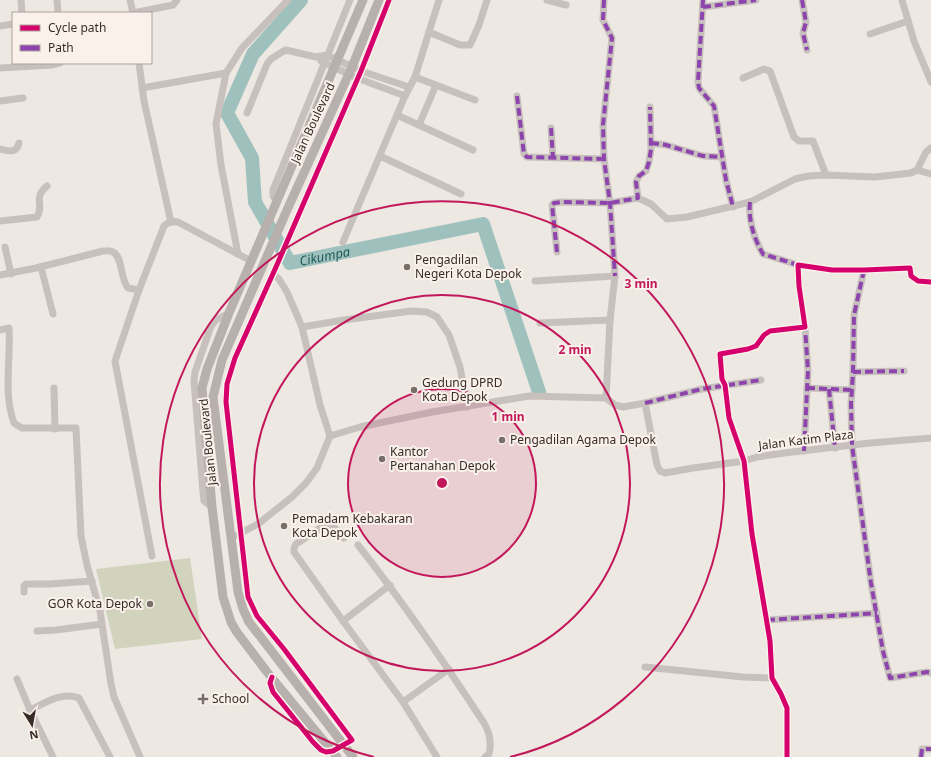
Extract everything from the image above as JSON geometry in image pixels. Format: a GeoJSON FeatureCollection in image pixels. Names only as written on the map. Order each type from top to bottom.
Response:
{"type":"FeatureCollection","features":[{"type":"Feature","properties":{"kind":"main road","name":"Jalan Boulevard"},"geometry":{"type":"LineString","coordinates":[[335,754],[272,677],[236,631],[231,622],[223,597],[218,562],[202,388],[207,368],[229,313],[318,102],[363,0]]}},
{"type":"Feature","properties":{"kind":"main road","name":"Jalan Boulevard"},"geometry":{"type":"LineString","coordinates":[[353,757],[249,622],[243,609],[238,592],[213,397],[222,360],[287,210],[353,73],[379,0]]}},
{"type":"Feature","properties":{"kind":"main road"},"geometry":{"type":"LineString","coordinates":[[276,203],[287,210]]}},
{"type":"Feature","properties":{"kind":"main road"},"geometry":{"type":"LineString","coordinates":[[218,562],[234,557]]}},
{"type":"Feature","properties":{"kind":"street"},"geometry":{"type":"LineString","coordinates":[[21,0],[22,12]]}},
{"type":"Feature","properties":{"kind":"street"},"geometry":{"type":"LineString","coordinates":[[57,0],[58,12]]}},
{"type":"Feature","properties":{"kind":"street"},"geometry":{"type":"LineString","coordinates":[[130,0],[133,12]]}},
{"type":"Feature","properties":{"kind":"street"},"geometry":{"type":"LineString","coordinates":[[138,12],[173,5],[177,0]]}},
{"type":"Feature","properties":{"kind":"street"},"geometry":{"type":"LineString","coordinates":[[238,254],[221,165],[216,124],[226,73],[242,48],[288,0]]}},
{"type":"Feature","properties":{"kind":"street"},"geometry":{"type":"LineString","coordinates":[[276,203],[273,196],[273,190],[350,0]]}},
{"type":"Feature","properties":{"kind":"street"},"geometry":{"type":"LineString","coordinates":[[361,71],[390,0]]}},
{"type":"Feature","properties":{"kind":"street"},"geometry":{"type":"LineString","coordinates":[[343,242],[405,96],[415,76],[439,0]]}},
{"type":"Feature","properties":{"kind":"street"},"geometry":{"type":"LineString","coordinates":[[429,32],[460,45],[470,45],[479,25],[487,0]]}},
{"type":"Feature","properties":{"kind":"street"},"geometry":{"type":"LineString","coordinates":[[547,0],[566,5]]}},
{"type":"Feature","properties":{"kind":"street"},"geometry":{"type":"LineString","coordinates":[[604,0],[603,20],[612,38],[603,125],[604,159],[610,202],[615,276],[610,320],[606,398]]}},
{"type":"Feature","properties":{"kind":"street"},"geometry":{"type":"LineString","coordinates":[[733,207],[726,180],[714,106],[699,88],[698,82],[703,3],[756,0]]}},
{"type":"Feature","properties":{"kind":"street"},"geometry":{"type":"LineString","coordinates":[[802,0],[806,22],[803,33],[807,50]]}},
{"type":"Feature","properties":{"kind":"street"},"geometry":{"type":"LineString","coordinates":[[902,0],[914,41],[931,82]]}},
{"type":"Feature","properties":{"kind":"street"},"geometry":{"type":"LineString","coordinates":[[870,34],[908,20]]}},
{"type":"Feature","properties":{"kind":"street"},"geometry":{"type":"LineString","coordinates":[[0,26],[12,24]]}},
{"type":"Feature","properties":{"kind":"street"},"geometry":{"type":"LineString","coordinates":[[247,113],[267,64],[271,59],[286,50],[316,57],[327,55]]}},
{"type":"Feature","properties":{"kind":"street"},"geometry":{"type":"LineString","coordinates":[[327,55],[336,63],[353,73],[381,87],[405,96]]}},
{"type":"Feature","properties":{"kind":"street"},"geometry":{"type":"LineString","coordinates":[[316,57],[324,63],[336,63]]}},
{"type":"Feature","properties":{"kind":"street"},"geometry":{"type":"LineString","coordinates":[[0,68],[56,64]]}},
{"type":"Feature","properties":{"kind":"street"},"geometry":{"type":"LineString","coordinates":[[139,64],[142,88],[171,222]]}},
{"type":"Feature","properties":{"kind":"street"},"geometry":{"type":"LineString","coordinates":[[743,78],[764,69],[770,71],[794,137],[799,141],[814,141],[826,175]]}},
{"type":"Feature","properties":{"kind":"street"},"geometry":{"type":"LineString","coordinates":[[353,73],[361,71],[410,87]]}},
{"type":"Feature","properties":{"kind":"street"},"geometry":{"type":"LineString","coordinates":[[142,88],[226,73]]}},
{"type":"Feature","properties":{"kind":"street"},"geometry":{"type":"LineString","coordinates":[[335,754],[344,745],[352,740],[257,616],[248,597],[226,402],[227,384],[235,358],[273,274],[353,73]]}},
{"type":"Feature","properties":{"kind":"street"},"geometry":{"type":"LineString","coordinates":[[415,76],[475,100]]}},
{"type":"Feature","properties":{"kind":"street"},"geometry":{"type":"LineString","coordinates":[[381,87],[384,78]]}},
{"type":"Feature","properties":{"kind":"street"},"geometry":{"type":"LineString","coordinates":[[419,125],[436,85]]}},
{"type":"Feature","properties":{"kind":"street"},"geometry":{"type":"LineString","coordinates":[[517,96],[524,154],[527,157],[604,159]]}},
{"type":"Feature","properties":{"kind":"street"},"geometry":{"type":"LineString","coordinates":[[0,101],[23,98]]}},
{"type":"Feature","properties":{"kind":"street"},"geometry":{"type":"LineString","coordinates":[[638,198],[636,182],[639,176],[646,171],[652,149],[650,107]]}},
{"type":"Feature","properties":{"kind":"street"},"geometry":{"type":"LineString","coordinates":[[397,115],[473,150]]}},
{"type":"Feature","properties":{"kind":"street"},"geometry":{"type":"LineString","coordinates":[[551,128],[553,158]]}},
{"type":"Feature","properties":{"kind":"street"},"geometry":{"type":"LineString","coordinates":[[651,142],[703,156],[722,157]]}},
{"type":"Feature","properties":{"kind":"street"},"geometry":{"type":"LineString","coordinates":[[0,149],[13,151],[18,148],[19,143]]}},
{"type":"Feature","properties":{"kind":"street"},"geometry":{"type":"LineString","coordinates":[[917,170],[926,152],[931,148]]}},
{"type":"Feature","properties":{"kind":"street"},"geometry":{"type":"LineString","coordinates":[[380,156],[461,194]]}},
{"type":"Feature","properties":{"kind":"street"},"geometry":{"type":"LineString","coordinates":[[557,252],[552,205],[554,203],[610,202],[638,198],[650,204],[667,219],[687,217],[750,202],[795,180],[808,176],[826,175],[875,178],[910,173],[917,170],[931,174]]}},
{"type":"Feature","properties":{"kind":"street"},"geometry":{"type":"LineString","coordinates":[[0,221],[37,216],[40,209],[38,199],[39,194],[47,186]]}},
{"type":"Feature","properties":{"kind":"street"},"geometry":{"type":"LineString","coordinates":[[750,202],[749,211],[757,244],[763,254],[798,265],[832,270],[910,268],[911,276],[918,281],[931,282]]}},
{"type":"Feature","properties":{"kind":"street"},"geometry":{"type":"LineString","coordinates":[[152,556],[115,362],[139,290],[164,226],[171,222],[178,222],[251,261]]}},
{"type":"Feature","properties":{"kind":"street"},"geometry":{"type":"LineString","coordinates":[[5,247],[11,274]]}},
{"type":"Feature","properties":{"kind":"street"},"geometry":{"type":"LineString","coordinates":[[0,275],[11,274],[103,251],[110,251],[116,255],[121,266],[124,284],[128,288],[139,290]]}},
{"type":"Feature","properties":{"kind":"street"},"geometry":{"type":"LineString","coordinates":[[798,265],[808,371],[804,451]]}},
{"type":"Feature","properties":{"kind":"street"},"geometry":{"type":"LineString","coordinates":[[41,267],[53,314]]}},
{"type":"Feature","properties":{"kind":"street"},"geometry":{"type":"LineString","coordinates":[[864,270],[854,315],[854,372],[851,404],[852,446],[871,584],[883,651],[890,678],[927,672],[931,673]]}},
{"type":"Feature","properties":{"kind":"street"},"geometry":{"type":"LineString","coordinates":[[231,538],[258,524],[274,513],[306,483],[317,468],[330,436],[320,405],[302,327],[287,292],[279,279],[273,274]]}},
{"type":"Feature","properties":{"kind":"street"},"geometry":{"type":"LineString","coordinates":[[535,281],[615,276]]}},
{"type":"Feature","properties":{"kind":"street"},"geometry":{"type":"LineString","coordinates":[[302,327],[410,312],[427,312],[437,317],[448,335],[460,368],[467,407]]}},
{"type":"Feature","properties":{"kind":"street"},"geometry":{"type":"LineString","coordinates":[[540,323],[610,320]]}},
{"type":"Feature","properties":{"kind":"street"},"geometry":{"type":"LineString","coordinates":[[787,757],[787,708],[772,678],[770,641],[752,534],[744,462],[729,418],[725,385],[722,379],[720,354],[756,346],[764,335],[770,331],[805,327]]}},
{"type":"Feature","properties":{"kind":"street"},"geometry":{"type":"LineString","coordinates":[[0,330],[9,328],[9,391],[10,410],[14,423],[18,427],[22,428],[76,428],[81,536],[100,611],[107,663],[114,697],[140,757]]}},
{"type":"Feature","properties":{"kind":"street"},"geometry":{"type":"LineString","coordinates":[[854,372],[904,371]]}},
{"type":"Feature","properties":{"kind":"street"},"geometry":{"type":"LineString","coordinates":[[330,436],[432,412],[529,396],[606,398],[615,406],[623,407],[725,385],[761,380]]}},
{"type":"Feature","properties":{"kind":"street"},"geometry":{"type":"LineString","coordinates":[[54,388],[55,429]]}},
{"type":"Feature","properties":{"kind":"street"},"geometry":{"type":"LineString","coordinates":[[807,388],[852,390]]}},
{"type":"Feature","properties":{"kind":"street"},"geometry":{"type":"LineString","coordinates":[[829,389],[835,448]]}},
{"type":"Feature","properties":{"kind":"street","name":"Jalan Katim Plaza"},"geometry":{"type":"LineString","coordinates":[[645,403],[660,471],[665,473],[744,462],[757,457],[931,438]]}},
{"type":"Feature","properties":{"kind":"street"},"geometry":{"type":"LineString","coordinates":[[344,538],[330,523],[328,523],[296,544],[294,552],[403,702],[437,757]]}},
{"type":"Feature","properties":{"kind":"street"},"geometry":{"type":"LineString","coordinates":[[358,545],[390,585],[449,669],[489,730],[491,746],[489,754],[485,757]]}},
{"type":"Feature","properties":{"kind":"street"},"geometry":{"type":"LineString","coordinates":[[24,592],[24,586],[26,584],[92,581]]}},
{"type":"Feature","properties":{"kind":"street"},"geometry":{"type":"LineString","coordinates":[[343,621],[390,585]]}},
{"type":"Feature","properties":{"kind":"street"},"geometry":{"type":"LineString","coordinates":[[767,620],[877,613]]}},
{"type":"Feature","properties":{"kind":"street"},"geometry":{"type":"LineString","coordinates":[[37,631],[102,624]]}},
{"type":"Feature","properties":{"kind":"street"},"geometry":{"type":"LineString","coordinates":[[645,667],[743,677],[772,678]]}},
{"type":"Feature","properties":{"kind":"street"},"geometry":{"type":"LineString","coordinates":[[403,702],[449,669]]}},
{"type":"Feature","properties":{"kind":"street"},"geometry":{"type":"LineString","coordinates":[[17,679],[53,757]]}},
{"type":"Feature","properties":{"kind":"street"},"geometry":{"type":"LineString","coordinates":[[30,710],[64,695],[79,698],[110,757]]}},
{"type":"Feature","properties":{"kind":"street"},"geometry":{"type":"LineString","coordinates":[[921,757],[922,749],[931,749]]}},
{"type":"Feature","properties":{"kind":"green space","name":"GOR Kota Depok"},"geometry":{"type":"Polygon","coordinates":[[[190,558],[202,639],[115,649],[96,569],[190,558]]]}},
{"type":"Feature","properties":{"kind":"waterway","name":"Cikumpa"},"geometry":{"type":"LineString","coordinates":[[301,0],[253,54],[227,113],[252,158],[255,202],[290,263],[483,224],[539,392]]}},
{"type":"Feature","properties":{"kind":"marked path"},"geometry":{"type":"LineString","coordinates":[[604,0],[603,20],[612,38],[603,125],[604,159],[610,203],[615,276]]}},
{"type":"Feature","properties":{"kind":"marked path"},"geometry":{"type":"LineString","coordinates":[[703,0],[698,82],[699,88],[714,106],[726,180],[733,207]]}},
{"type":"Feature","properties":{"kind":"marked path"},"geometry":{"type":"LineString","coordinates":[[703,7],[756,0]]}},
{"type":"Feature","properties":{"kind":"marked path"},"geometry":{"type":"LineString","coordinates":[[802,0],[806,22],[803,33],[807,50]]}},
{"type":"Feature","properties":{"kind":"marked path"},"geometry":{"type":"LineString","coordinates":[[517,96],[524,154],[527,157],[604,159]]}},
{"type":"Feature","properties":{"kind":"marked path"},"geometry":{"type":"LineString","coordinates":[[557,252],[552,205],[554,203],[610,203],[638,198],[636,182],[639,176],[646,171],[651,149],[650,107]]}},
{"type":"Feature","properties":{"kind":"marked path"},"geometry":{"type":"LineString","coordinates":[[551,128],[553,158]]}},
{"type":"Feature","properties":{"kind":"marked path"},"geometry":{"type":"LineString","coordinates":[[651,143],[666,145],[703,156],[722,157]]}},
{"type":"Feature","properties":{"kind":"marked path"},"geometry":{"type":"LineString","coordinates":[[750,202],[752,229],[763,254],[798,265]]}},
{"type":"Feature","properties":{"kind":"marked path"},"geometry":{"type":"LineString","coordinates":[[864,270],[854,315],[851,404],[852,445],[871,583],[883,651],[890,678],[927,672],[931,673]]}},
{"type":"Feature","properties":{"kind":"marked path"},"geometry":{"type":"LineString","coordinates":[[804,451],[808,371],[805,327]]}},
{"type":"Feature","properties":{"kind":"marked path"},"geometry":{"type":"LineString","coordinates":[[853,372],[904,371]]}},
{"type":"Feature","properties":{"kind":"marked path"},"geometry":{"type":"LineString","coordinates":[[645,403],[702,389],[761,380]]}},
{"type":"Feature","properties":{"kind":"marked path"},"geometry":{"type":"LineString","coordinates":[[807,388],[852,390]]}},
{"type":"Feature","properties":{"kind":"marked path"},"geometry":{"type":"LineString","coordinates":[[829,389],[835,448]]}},
{"type":"Feature","properties":{"kind":"marked path"},"geometry":{"type":"LineString","coordinates":[[767,620],[877,613]]}},
{"type":"Feature","properties":{"kind":"marked path"},"geometry":{"type":"LineString","coordinates":[[921,757],[922,749],[931,749]]}},
{"type":"Feature","properties":{"kind":"cycle path"},"geometry":{"type":"LineString","coordinates":[[272,677],[270,683],[273,692],[321,750],[326,752],[333,751],[352,740],[284,649],[257,616],[248,597],[226,402],[227,384],[235,358],[361,71],[389,0]]}},
{"type":"Feature","properties":{"kind":"cycle path"},"geometry":{"type":"LineString","coordinates":[[787,757],[787,708],[772,678],[770,641],[752,534],[744,461],[729,418],[725,385],[722,379],[720,354],[756,346],[764,335],[770,331],[805,327],[799,286],[798,265],[832,270],[910,268],[911,276],[918,281],[931,282]]}},
{"type":"Feature","properties":{"kind":"place","name":"Pengadilan Negeri Kota Depok"},"geometry":{"type":"Point","coordinates":[407,267]}},
{"type":"Feature","properties":{"kind":"place","name":"Gedung DPRD Kota Depok"},"geometry":{"type":"Point","coordinates":[414,390]}},
{"type":"Feature","properties":{"kind":"place","name":"Pengadilan Agama Depok"},"geometry":{"type":"Point","coordinates":[502,440]}},
{"type":"Feature","properties":{"kind":"place","name":"Kantor Pertanahan Depok"},"geometry":{"type":"Point","coordinates":[382,459]}},
{"type":"Feature","properties":{"kind":"place","name":"Pemadam Kebakaran Kota Depok"},"geometry":{"type":"Point","coordinates":[284,526]}},
{"type":"Feature","properties":{"kind":"place","name":"GOR Kota Depok"},"geometry":{"type":"Point","coordinates":[150,604]}},
{"type":"Feature","properties":{"kind":"place","name":"School"},"geometry":{"type":"Point","coordinates":[203,699]}}]}
